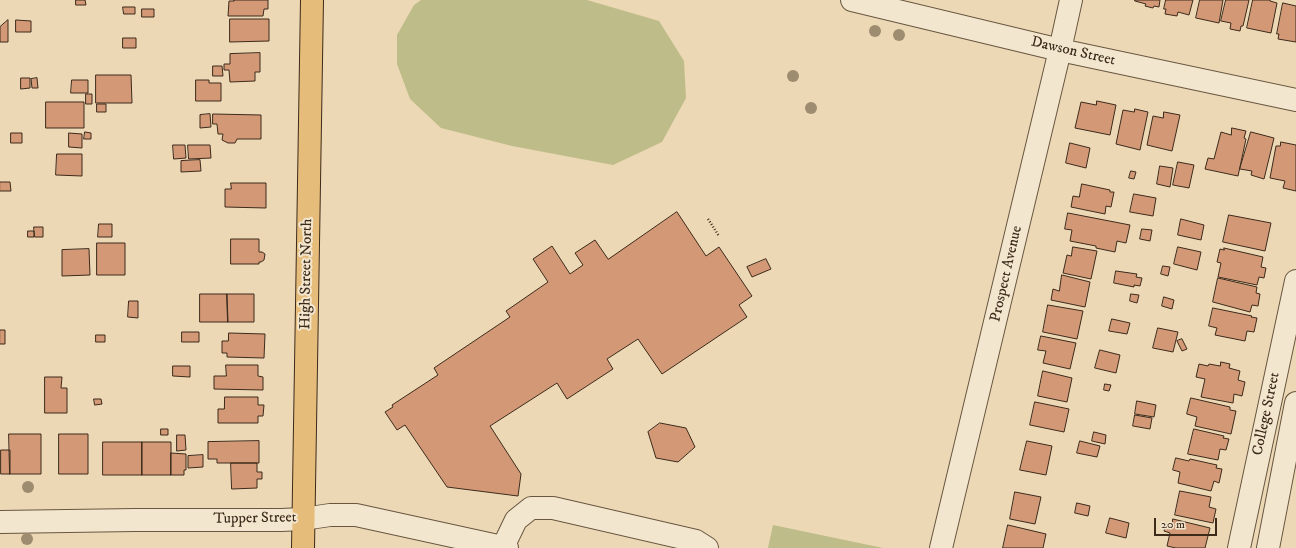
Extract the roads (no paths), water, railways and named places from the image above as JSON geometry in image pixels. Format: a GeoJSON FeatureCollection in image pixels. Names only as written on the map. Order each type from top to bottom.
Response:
{"type":"FeatureCollection","features":[{"type":"Feature","properties":{"kind":"main road","name":"High Street North"},"geometry":{"type":"LineString","coordinates":[[303,548],[312,0]]}},
{"type":"Feature","properties":{"kind":"street","name":"Dawson Street"},"geometry":{"type":"LineString","coordinates":[[852,0],[1060,50],[1296,100]]}},
{"type":"Feature","properties":{"kind":"street","name":"Prospect Avenue"},"geometry":{"type":"LineString","coordinates":[[941,548],[1071,0]]}},
{"type":"Feature","properties":{"kind":"street","name":"College Street"},"geometry":{"type":"LineString","coordinates":[[1239,548],[1296,281]]}},
{"type":"Feature","properties":{"kind":"street","name":"College Street"},"geometry":{"type":"LineString","coordinates":[[1268,548],[1296,403]]}},
{"type":"Feature","properties":{"kind":"street"},"geometry":{"type":"LineString","coordinates":[[505,548],[516,520],[531,508],[553,508],[696,541],[707,548]]}},
{"type":"Feature","properties":{"kind":"street","name":"Tupper Street"},"geometry":{"type":"LineString","coordinates":[[0,522],[303,519],[330,515],[356,516],[505,548]]}}]}
